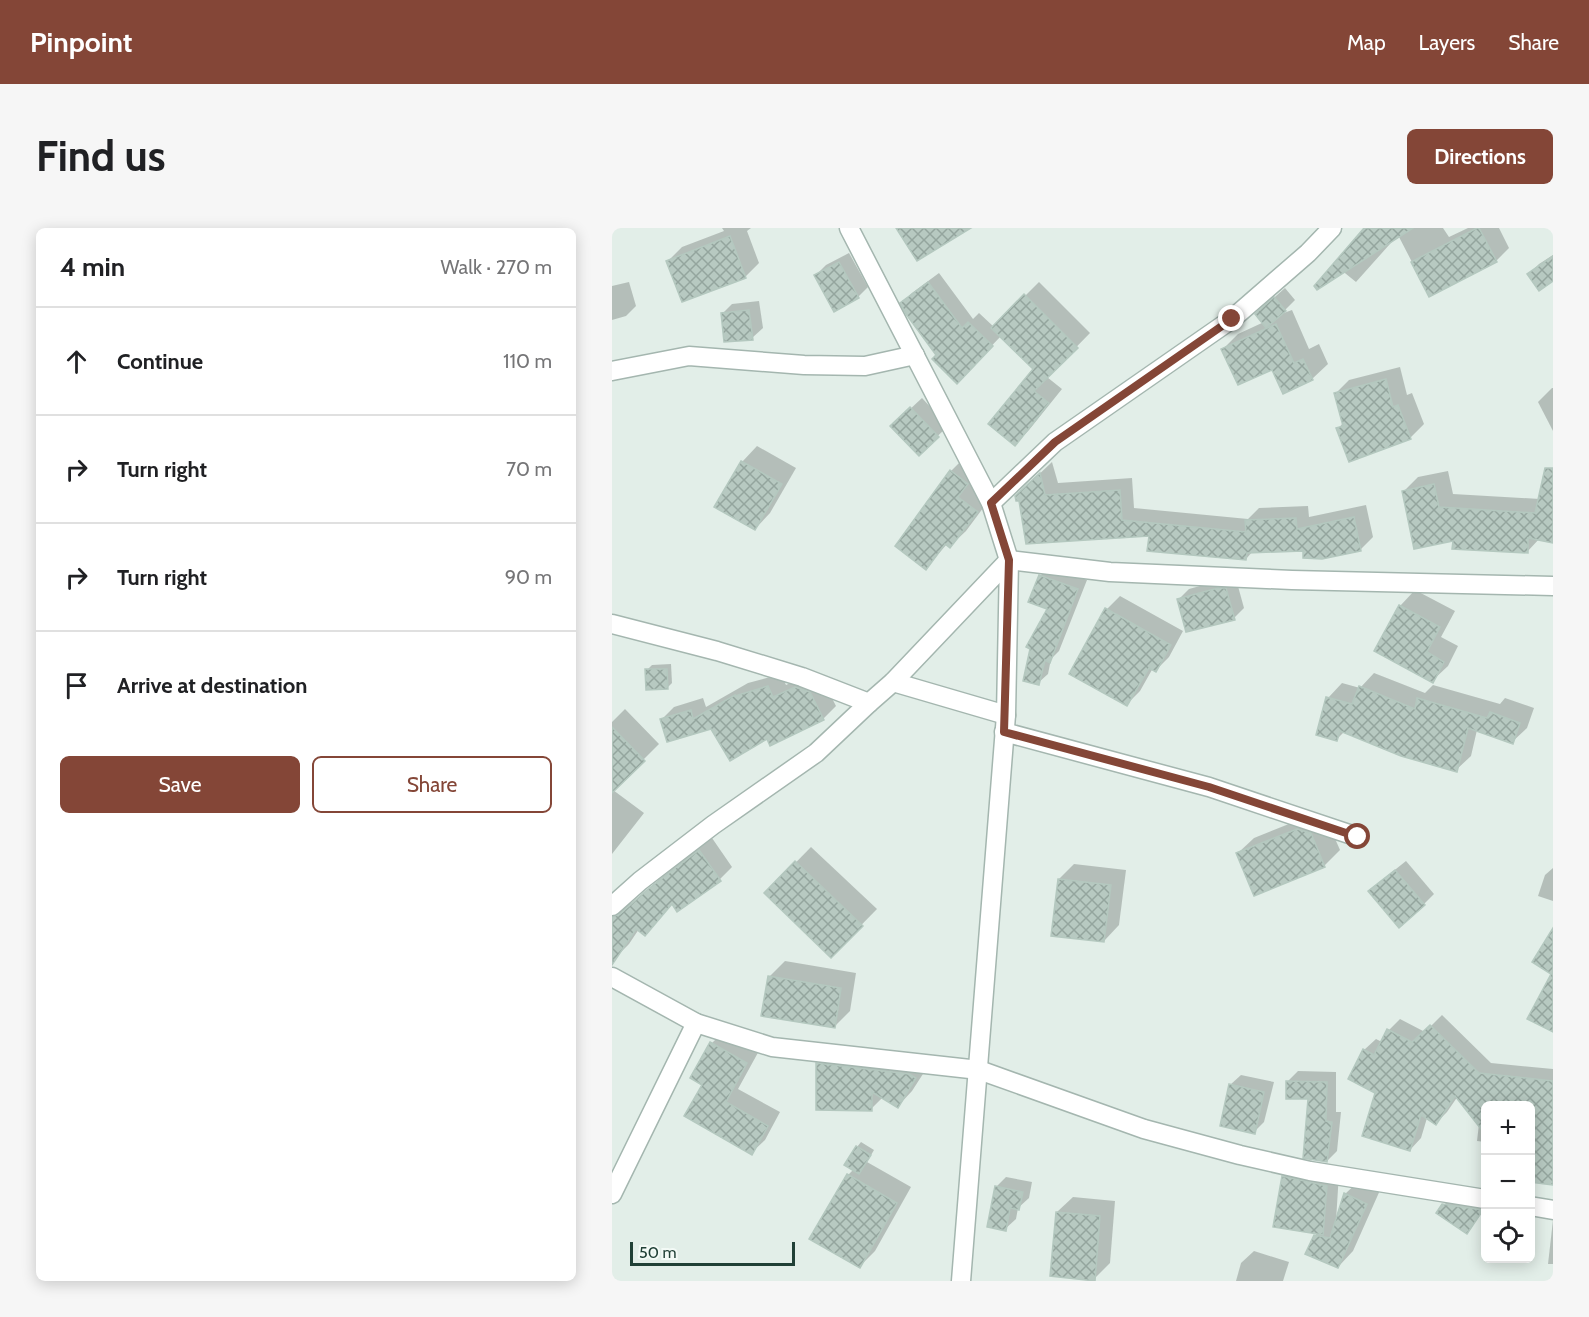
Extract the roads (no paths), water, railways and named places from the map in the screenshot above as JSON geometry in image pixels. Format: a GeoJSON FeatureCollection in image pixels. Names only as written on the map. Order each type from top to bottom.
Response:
{"type":"FeatureCollection","features":[{"type":"Feature","properties":{"kind":"street"},"geometry":{"type":"LineString","coordinates":[[849,228],[991,503],[1009,560],[1005,724],[961,1281]]}},
{"type":"Feature","properties":{"kind":"street"},"geometry":{"type":"LineString","coordinates":[[991,503],[1055,442],[1232,319],[1308,254],[1332,228]]}},
{"type":"Feature","properties":{"kind":"street"},"geometry":{"type":"LineString","coordinates":[[612,371],[689,356],[804,365],[865,366],[915,355]]}},
{"type":"Feature","properties":{"kind":"street"},"geometry":{"type":"LineString","coordinates":[[1009,560],[1110,572],[1292,580],[1553,586]]}},
{"type":"Feature","properties":{"kind":"street"},"geometry":{"type":"LineString","coordinates":[[612,906],[640,881],[712,825],[816,753],[893,682],[1009,560]]}},
{"type":"Feature","properties":{"kind":"street"},"geometry":{"type":"LineString","coordinates":[[612,624],[717,651],[792,674],[869,704]]}},
{"type":"Feature","properties":{"kind":"street"},"geometry":{"type":"LineString","coordinates":[[893,682],[1005,724],[1209,787],[1358,837]]}},
{"type":"Feature","properties":{"kind":"street"},"geometry":{"type":"LineString","coordinates":[[612,977],[696,1023],[772,1047],[979,1070],[1144,1130],[1240,1155],[1310,1171],[1481,1198]]}},
{"type":"Feature","properties":{"kind":"street"},"geometry":{"type":"LineString","coordinates":[[612,1194],[696,1023]]}},
{"type":"Feature","properties":{"kind":"street"},"geometry":{"type":"LineString","coordinates":[[1535,1207],[1553,1210]]}}]}
